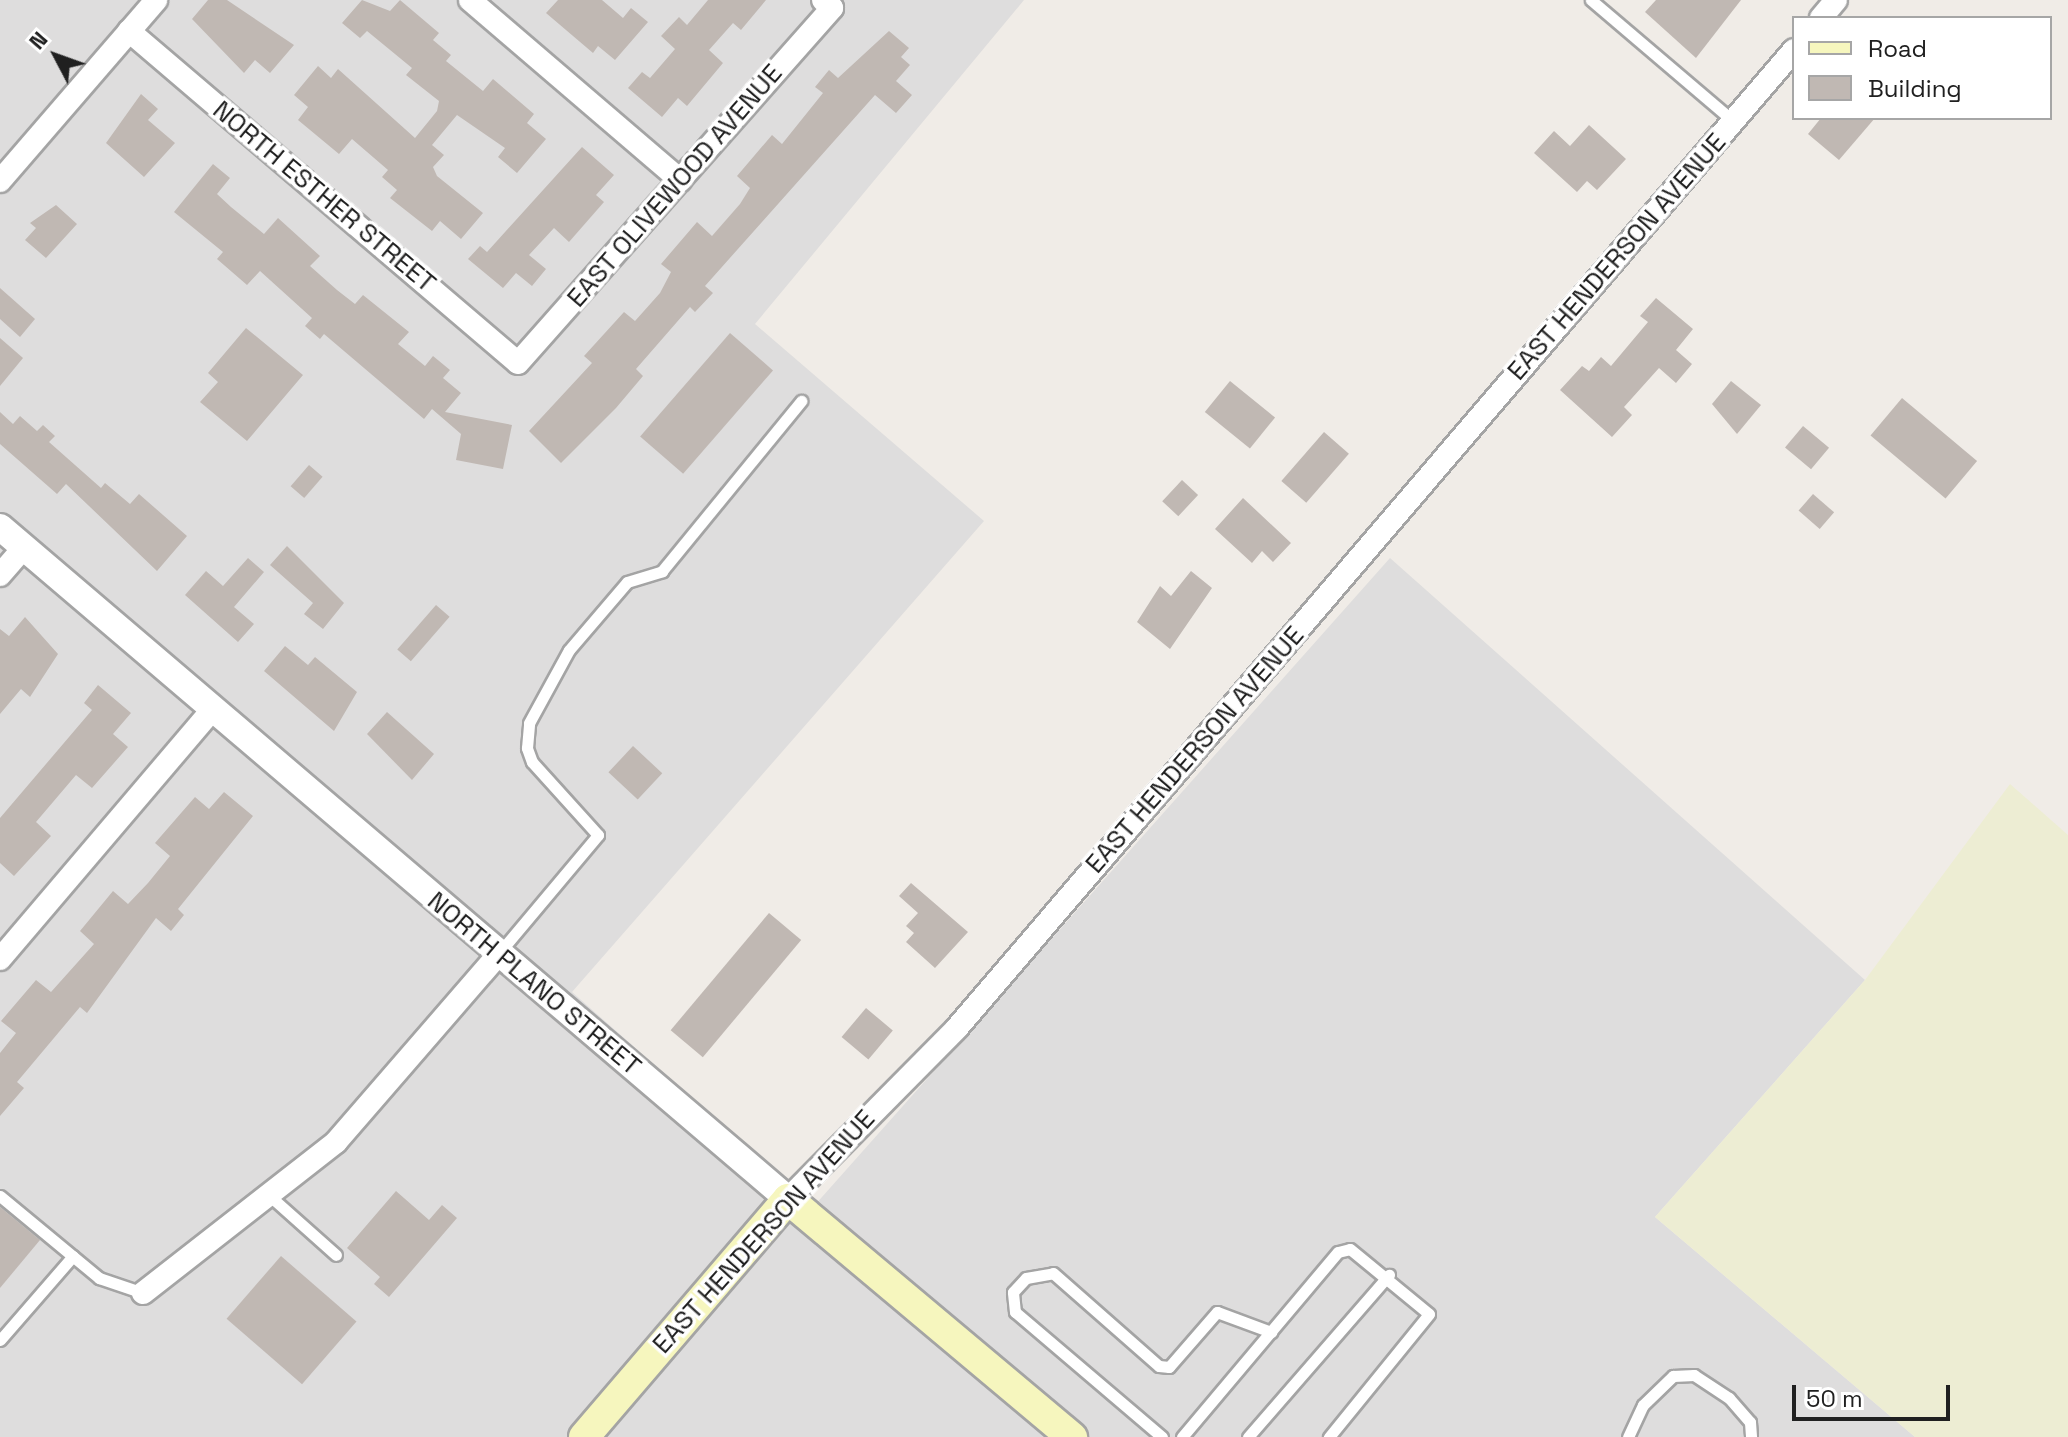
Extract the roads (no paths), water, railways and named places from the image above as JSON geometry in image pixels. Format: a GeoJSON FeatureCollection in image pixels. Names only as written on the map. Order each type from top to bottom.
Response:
{"type":"FeatureCollection","features":[{"type":"Feature","properties":{"kind":"main road","name":"EAST HENDERSON AVENUE"},"geometry":{"type":"LineString","coordinates":[[584,1437],[788,1199]]}},
{"type":"Feature","properties":{"kind":"main road","name":"NORTH PLANO STREET"},"geometry":{"type":"LineString","coordinates":[[788,1199],[1072,1437]]}},
{"type":"Feature","properties":{"kind":"street"},"geometry":{"type":"LineString","coordinates":[[0,181],[156,0]]}},
{"type":"Feature","properties":{"kind":"street"},"geometry":{"type":"LineString","coordinates":[[470,0],[680,180]]}},
{"type":"Feature","properties":{"kind":"street"},"geometry":{"type":"LineString","coordinates":[[1823,16],[1836,0]]}},
{"type":"Feature","properties":{"kind":"street","name":"EAST OLIVEWOOD AVENUE"},"geometry":{"type":"LineString","coordinates":[[518,363],[680,180],[828,4]]}},
{"type":"Feature","properties":{"kind":"street","name":"NORTH ESTHER STREET"},"geometry":{"type":"LineString","coordinates":[[129,31],[518,363]]}},
{"type":"Feature","properties":{"kind":"street","name":"EAST HENDERSON AVENUE"},"geometry":{"type":"LineString","coordinates":[[788,1199],[957,1028],[1792,52]]}},
{"type":"Feature","properties":{"kind":"street","name":"NORTH PLANO STREET"},"geometry":{"type":"LineString","coordinates":[[0,527],[788,1199]]}},
{"type":"Feature","properties":{"kind":"street"},"geometry":{"type":"LineString","coordinates":[[0,575],[24,547]]}},
{"type":"Feature","properties":{"kind":"street"},"geometry":{"type":"LineString","coordinates":[[0,959],[213,709]]}},
{"type":"Feature","properties":{"kind":"street"},"geometry":{"type":"LineString","coordinates":[[143,1293],[271,1197],[336,1142],[499,954]]}},
{"type":"Feature","properties":{"kind":"lane"},"geometry":{"type":"LineString","coordinates":[[1591,0],[1733,121]]}},
{"type":"Feature","properties":{"kind":"lane"},"geometry":{"type":"LineString","coordinates":[[499,954],[598,835],[532,762],[527,748],[529,723],[569,650],[627,582],[662,571],[801,401]]}},
{"type":"Feature","properties":{"kind":"lane"},"geometry":{"type":"LineString","coordinates":[[0,1196],[99,1278],[143,1293]]}},
{"type":"Feature","properties":{"kind":"lane"},"geometry":{"type":"LineString","coordinates":[[271,1197],[336,1255]]}},
{"type":"Feature","properties":{"kind":"lane"},"geometry":{"type":"LineString","coordinates":[[1182,1437],[1338,1252],[1363,1254],[1429,1314],[1329,1437]]}},
{"type":"Feature","properties":{"kind":"lane"},"geometry":{"type":"LineString","coordinates":[[0,1340],[73,1256]]}},
{"type":"Feature","properties":{"kind":"lane"},"geometry":{"type":"LineString","coordinates":[[1162,1437],[1015,1312],[1013,1292],[1026,1278],[1053,1273],[1159,1366],[1169,1367],[1217,1312],[1271,1332]]}},
{"type":"Feature","properties":{"kind":"lane"},"geometry":{"type":"LineString","coordinates":[[1248,1437],[1389,1275]]}},
{"type":"Feature","properties":{"kind":"lane"},"geometry":{"type":"LineString","coordinates":[[1628,1437],[1643,1405],[1673,1376],[1694,1375],[1729,1398],[1750,1422],[1751,1437]]}}]}
